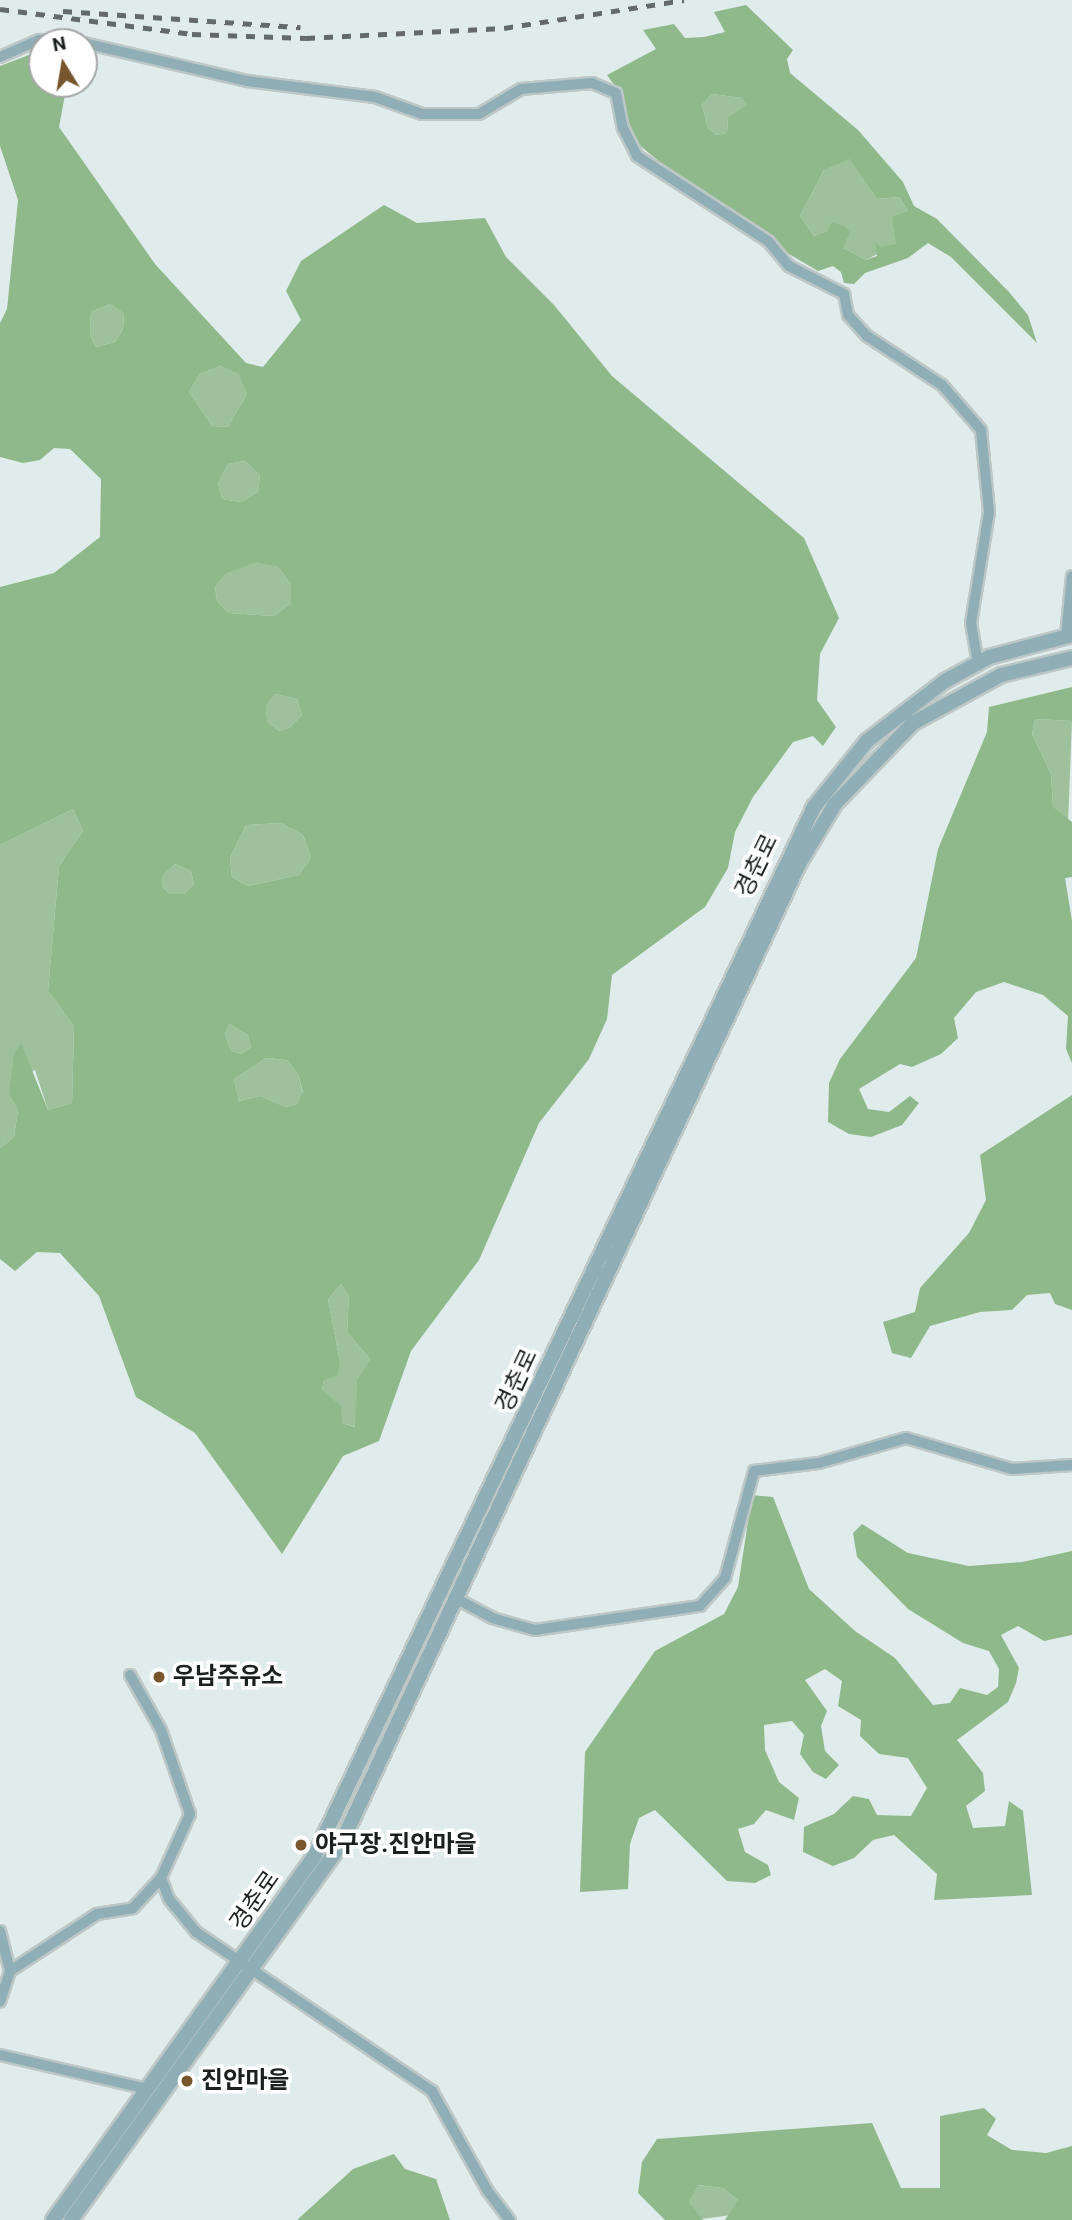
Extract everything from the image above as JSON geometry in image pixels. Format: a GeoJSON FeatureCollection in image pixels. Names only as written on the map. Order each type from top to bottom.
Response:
{"type":"FeatureCollection","features":[{"type":"Feature","properties":{"kind":"street"},"geometry":{"type":"LineString","coordinates":[[0,58],[28,45]]}},
{"type":"Feature","properties":{"kind":"street"},"geometry":{"type":"LineString","coordinates":[[98,46],[247,81],[375,97],[422,114],[479,114],[521,89],[592,83],[617,93],[623,128],[637,156],[768,241],[789,265],[844,294],[848,315],[866,336],[942,385],[981,430],[989,512],[971,623],[978,663]]}},
{"type":"Feature","properties":{"kind":"street"},"geometry":{"type":"LineString","coordinates":[[1069,636],[1072,576]]}},
{"type":"Feature","properties":{"kind":"street","name":"경춘로"},"geometry":{"type":"LineString","coordinates":[[53,2220],[315,1856],[368,1751],[790,847],[826,787],[867,741],[907,707],[978,663],[1069,636]]}},
{"type":"Feature","properties":{"kind":"street","name":"경춘로"},"geometry":{"type":"LineString","coordinates":[[71,2220],[341,1844],[799,864],[835,804],[914,723],[1001,675],[1072,659]]}},
{"type":"Feature","properties":{"kind":"street"},"geometry":{"type":"LineString","coordinates":[[457,1599],[492,1618],[535,1630],[700,1606],[725,1578],[754,1471],[819,1463],[906,1438],[1012,1469],[1072,1465]]}},
{"type":"Feature","properties":{"kind":"street"},"geometry":{"type":"LineString","coordinates":[[10,1971],[97,1914],[133,1908],[161,1878],[190,1814],[161,1730],[130,1675]]}},
{"type":"Feature","properties":{"kind":"street"},"geometry":{"type":"LineString","coordinates":[[161,1878],[169,1899],[196,1932],[432,2091],[487,2190],[510,2220]]}},
{"type":"Feature","properties":{"kind":"street"},"geometry":{"type":"LineString","coordinates":[[0,1931],[10,1971],[0,2001]]}},
{"type":"Feature","properties":{"kind":"street"},"geometry":{"type":"LineString","coordinates":[[0,2054],[147,2089]]}},
{"type":"Feature","properties":{"kind":"green space"},"geometry":{"type":"Polygon","coordinates":[[[746,5],[793,50],[787,59],[790,73],[858,130],[903,182],[914,206],[937,219],[1009,292],[1028,315],[1037,343],[951,257],[928,243],[908,258],[865,273],[854,284],[844,283],[841,272],[833,266],[818,271],[789,254],[771,235],[679,178],[632,139],[623,97],[607,75],[656,49],[643,30],[674,24],[685,38],[725,32],[714,12],[746,5]],[[712,94],[702,105],[708,128],[716,135],[727,133],[728,117],[747,105],[742,98],[712,94]],[[850,159],[824,170],[800,216],[814,236],[827,231],[832,222],[844,226],[850,232],[843,248],[866,260],[877,256],[875,242],[881,247],[896,244],[892,217],[908,211],[899,197],[877,199],[850,159]]]}},
{"type":"Feature","properties":{"kind":"green space"},"geometry":{"type":"Polygon","coordinates":[[[28,55],[28,98],[64,98],[59,127],[155,264],[246,363],[263,367],[301,320],[286,291],[301,261],[384,205],[417,223],[485,218],[506,257],[554,305],[612,376],[804,538],[839,618],[820,654],[817,700],[836,727],[823,746],[813,736],[793,742],[753,797],[735,832],[728,868],[705,907],[612,975],[607,1019],[589,1059],[539,1123],[479,1260],[411,1351],[379,1441],[343,1456],[282,1554],[195,1433],[136,1397],[99,1296],[60,1253],[37,1252],[15,1271],[0,1259],[0,1148],[14,1137],[18,1110],[9,1095],[14,1054],[21,1043],[48,1110],[72,1103],[74,1026],[48,991],[59,866],[83,831],[73,809],[0,845],[0,587],[54,573],[100,537],[101,479],[70,449],[54,448],[40,460],[23,463],[0,457],[0,323],[7,309],[18,200],[0,146],[0,66],[28,55]],[[110,304],[91,312],[90,335],[96,347],[115,342],[123,329],[124,314],[110,304]],[[220,366],[200,374],[189,392],[212,426],[228,427],[247,394],[239,374],[220,366]],[[245,461],[228,464],[218,483],[222,499],[241,502],[258,492],[260,475],[245,461]],[[256,562],[226,574],[215,587],[217,601],[229,613],[274,616],[291,603],[291,584],[278,567],[256,562]],[[275,694],[266,706],[267,721],[279,731],[289,728],[302,715],[297,699],[275,694]],[[281,823],[246,825],[230,858],[232,877],[248,886],[299,875],[311,858],[303,835],[281,823]],[[175,864],[163,875],[162,886],[170,894],[184,894],[194,884],[191,871],[175,864]],[[229,1024],[225,1034],[231,1051],[241,1054],[251,1047],[248,1035],[229,1024]],[[266,1058],[234,1079],[239,1101],[260,1096],[286,1107],[297,1104],[303,1092],[298,1074],[287,1060],[266,1058]],[[341,1284],[328,1299],[340,1362],[337,1376],[324,1380],[322,1390],[341,1406],[342,1423],[355,1427],[357,1380],[370,1359],[347,1332],[349,1296],[341,1284]]]}},
{"type":"Feature","properties":{"kind":"green space"},"geometry":{"type":"Polygon","coordinates":[[[712,94],[742,98],[748,105],[728,117],[727,133],[716,135],[708,128],[702,105],[712,94]]]}},
{"type":"Feature","properties":{"kind":"green space"},"geometry":{"type":"Polygon","coordinates":[[[850,158],[877,199],[899,197],[908,211],[896,244],[866,260],[843,248],[843,239],[827,231],[814,236],[800,216],[824,170],[850,158]]]}},
{"type":"Feature","properties":{"kind":"green space"},"geometry":{"type":"Polygon","coordinates":[[[110,304],[124,314],[123,329],[115,342],[96,347],[90,335],[91,312],[110,304]]]}},
{"type":"Feature","properties":{"kind":"green space"},"geometry":{"type":"Polygon","coordinates":[[[220,366],[240,374],[247,394],[228,427],[212,426],[189,392],[200,374],[220,366]]]}},
{"type":"Feature","properties":{"kind":"green space"},"geometry":{"type":"Polygon","coordinates":[[[245,461],[260,475],[258,492],[241,502],[222,499],[218,483],[228,464],[245,461]]]}},
{"type":"Feature","properties":{"kind":"green space"},"geometry":{"type":"Polygon","coordinates":[[[256,561],[278,567],[291,584],[291,603],[274,616],[229,613],[217,601],[215,587],[226,574],[256,561]]]}},
{"type":"Feature","properties":{"kind":"green space"},"geometry":{"type":"Polygon","coordinates":[[[1072,687],[1072,721],[1035,719],[1032,734],[1051,774],[1053,807],[1072,822],[1072,877],[1065,878],[1072,921],[1072,1063],[1066,1049],[1068,1016],[1043,995],[1004,982],[976,992],[954,1018],[958,1038],[941,1054],[912,1067],[900,1064],[859,1089],[868,1109],[889,1112],[910,1096],[919,1103],[902,1125],[871,1137],[849,1134],[828,1122],[829,1083],[840,1059],[916,958],[938,849],[987,732],[989,707],[1072,687]]]}},
{"type":"Feature","properties":{"kind":"green space"},"geometry":{"type":"Polygon","coordinates":[[[275,694],[297,699],[302,715],[289,728],[279,731],[267,721],[266,706],[275,694]]]}},
{"type":"Feature","properties":{"kind":"green space"},"geometry":{"type":"Polygon","coordinates":[[[1035,719],[1072,721],[1068,824],[1053,807],[1051,774],[1032,734],[1035,719]]]}},
{"type":"Feature","properties":{"kind":"green space"},"geometry":{"type":"Polygon","coordinates":[[[73,809],[83,831],[59,866],[48,991],[74,1026],[72,1103],[48,1110],[35,1070],[13,1082],[9,1095],[18,1110],[14,1137],[0,1148],[0,845],[73,809]]]}},
{"type":"Feature","properties":{"kind":"green space"},"geometry":{"type":"Polygon","coordinates":[[[281,823],[303,835],[311,858],[299,875],[248,886],[232,877],[230,858],[246,825],[281,823]]]}},
{"type":"Feature","properties":{"kind":"green space"},"geometry":{"type":"Polygon","coordinates":[[[175,864],[191,871],[194,884],[184,894],[170,894],[162,886],[163,875],[175,864]]]}},
{"type":"Feature","properties":{"kind":"green space"},"geometry":{"type":"Polygon","coordinates":[[[229,1024],[248,1035],[251,1047],[241,1054],[231,1051],[225,1034],[229,1024]]]}},
{"type":"Feature","properties":{"kind":"green space"},"geometry":{"type":"Polygon","coordinates":[[[266,1058],[287,1060],[298,1074],[303,1093],[297,1104],[286,1107],[260,1096],[239,1101],[234,1079],[266,1058]]]}},
{"type":"Feature","properties":{"kind":"green space"},"geometry":{"type":"Polygon","coordinates":[[[1072,1095],[1072,1310],[1055,1304],[1050,1293],[1027,1295],[1012,1310],[980,1312],[930,1326],[911,1358],[892,1353],[883,1322],[915,1312],[920,1288],[969,1233],[986,1200],[980,1155],[1072,1095]]]}},
{"type":"Feature","properties":{"kind":"green space"},"geometry":{"type":"Polygon","coordinates":[[[341,1284],[349,1296],[347,1332],[370,1359],[357,1381],[356,1427],[342,1423],[322,1390],[324,1380],[340,1362],[328,1299],[341,1284]]]}},
{"type":"Feature","properties":{"kind":"green space"},"geometry":{"type":"Polygon","coordinates":[[[752,1495],[773,1497],[809,1589],[855,1631],[895,1658],[933,1705],[950,1703],[960,1688],[987,1695],[998,1687],[999,1669],[989,1651],[963,1643],[908,1609],[857,1557],[853,1533],[862,1524],[908,1553],[969,1566],[1022,1562],[1072,1551],[1072,1635],[1044,1641],[1018,1626],[1001,1635],[1019,1668],[1016,1683],[1008,1702],[957,1740],[983,1773],[985,1791],[966,1806],[973,1828],[1005,1826],[1009,1801],[1023,1811],[1032,1895],[934,1900],[937,1874],[894,1835],[873,1840],[854,1858],[833,1866],[803,1852],[804,1827],[834,1814],[853,1796],[869,1799],[877,1815],[911,1816],[927,1788],[908,1758],[879,1754],[860,1736],[861,1720],[838,1706],[842,1681],[825,1669],[805,1680],[827,1711],[821,1726],[825,1751],[839,1765],[826,1779],[813,1772],[800,1754],[804,1735],[792,1721],[764,1725],[765,1750],[779,1782],[799,1798],[794,1820],[766,1810],[754,1824],[738,1829],[745,1852],[768,1865],[771,1875],[755,1883],[727,1881],[655,1810],[639,1818],[630,1844],[628,1889],[580,1892],[585,1752],[655,1651],[724,1614],[738,1587],[752,1495]]]}},
{"type":"Feature","properties":{"kind":"green space"},"geometry":{"type":"Polygon","coordinates":[[[984,2108],[996,2119],[987,2135],[1012,2150],[1046,2153],[1072,2146],[1072,2220],[725,2220],[738,2200],[723,2188],[698,2185],[689,2202],[703,2220],[665,2220],[638,2193],[642,2162],[657,2139],[872,2123],[901,2188],[940,2188],[940,2116],[984,2108]]]}},
{"type":"Feature","properties":{"kind":"green space"},"geometry":{"type":"Polygon","coordinates":[[[394,2154],[405,2169],[436,2179],[450,2220],[297,2220],[353,2169],[394,2154]]]}},
{"type":"Feature","properties":{"kind":"green space"},"geometry":{"type":"Polygon","coordinates":[[[697,2185],[723,2188],[738,2200],[732,2215],[701,2219],[689,2202],[697,2185]]]}},
{"type":"Feature","properties":{"kind":"railway"},"geometry":{"type":"LineString","coordinates":[[0,9],[192,34],[306,38],[504,28],[684,0]]}},
{"type":"Feature","properties":{"kind":"railway"},"geometry":{"type":"LineString","coordinates":[[63,11],[300,27]]}},
{"type":"Feature","properties":{"kind":"place","name":"우남주유소"},"geometry":{"type":"Point","coordinates":[159,1677]}},
{"type":"Feature","properties":{"kind":"place","name":"야구장.진안마을"},"geometry":{"type":"Point","coordinates":[301,1845]}},
{"type":"Feature","properties":{"kind":"place","name":"진안마을"},"geometry":{"type":"Point","coordinates":[187,2081]}}]}
